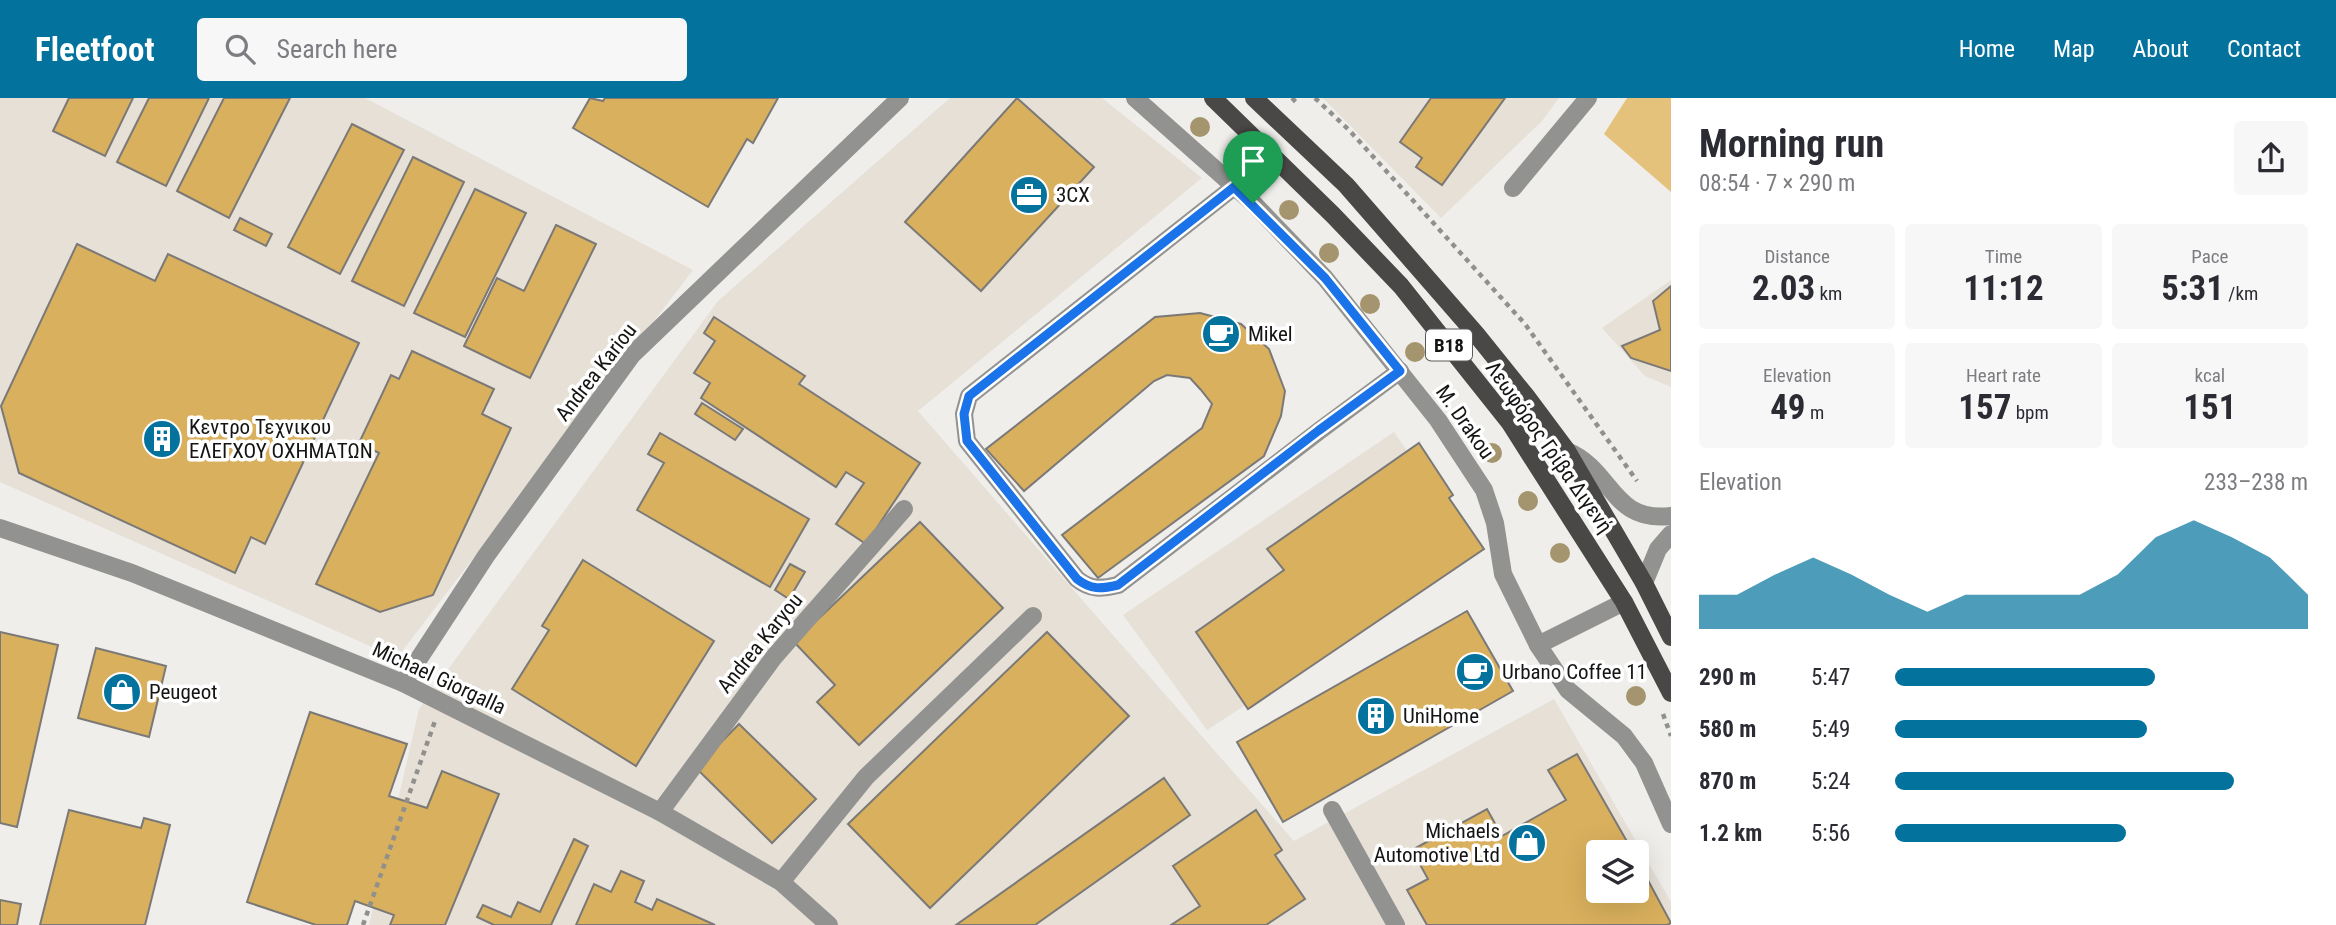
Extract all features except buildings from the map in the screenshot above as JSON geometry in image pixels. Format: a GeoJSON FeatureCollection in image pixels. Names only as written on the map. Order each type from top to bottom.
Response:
{"type":"FeatureCollection","features":[{"type":"Feature","properties":{"kind":"main road","name":"Λεωφόρος Γρίβα Διγενή"},"geometry":{"type":"LineString","coordinates":[[1213,98],[1334,215],[1401,286],[1510,423],[1624,602],[1671,693]]}},
{"type":"Feature","properties":{"kind":"main road"},"geometry":{"type":"LineString","coordinates":[[1236,118],[1254,98]]}},
{"type":"Feature","properties":{"kind":"main road","name":"Λεωφόρος Γρίβα Διγενή"},"geometry":{"type":"LineString","coordinates":[[1254,98],[1346,185],[1476,334],[1567,451],[1644,583],[1671,637]]}},
{"type":"Feature","properties":{"kind":"street","name":"Andrea Kariou"},"geometry":{"type":"LineString","coordinates":[[403,683],[486,556],[632,355],[900,98]]}},
{"type":"Feature","properties":{"kind":"street","name":"M. Drakou"},"geometry":{"type":"LineString","coordinates":[[1135,98],[1234,187],[1325,278],[1438,420],[1484,490],[1495,523],[1503,574],[1538,645],[1568,690],[1623,736],[1644,763],[1671,824]]}},
{"type":"Feature","properties":{"kind":"street"},"geometry":{"type":"LineString","coordinates":[[1513,188],[1588,98]]}},
{"type":"Feature","properties":{"kind":"street"},"geometry":{"type":"LineString","coordinates":[[1234,187],[969,396],[964,414],[967,441],[1077,579],[1100,590],[1118,585],[1400,371]]}},
{"type":"Feature","properties":{"kind":"street"},"geometry":{"type":"LineString","coordinates":[[1567,451],[1579,456],[1592,467],[1623,505],[1652,517],[1667,516]]}},
{"type":"Feature","properties":{"kind":"street","name":"Andrea Karyou"},"geometry":{"type":"LineString","coordinates":[[660,812],[774,657],[904,509]]}},
{"type":"Feature","properties":{"kind":"street","name":"Michael Giorgalla"},"geometry":{"type":"LineString","coordinates":[[0,528],[132,573],[403,683],[660,812],[781,882],[829,925]]}},
{"type":"Feature","properties":{"kind":"street"},"geometry":{"type":"LineString","coordinates":[[1644,583],[1658,549],[1671,534]]}},
{"type":"Feature","properties":{"kind":"street"},"geometry":{"type":"LineString","coordinates":[[1538,645],[1624,602]]}},
{"type":"Feature","properties":{"kind":"street"},"geometry":{"type":"LineString","coordinates":[[781,882],[866,777],[1033,616]]}},
{"type":"Feature","properties":{"kind":"street"},"geometry":{"type":"LineString","coordinates":[[1332,810],[1396,925]]}},
{"type":"Feature","properties":{"kind":"path"},"geometry":{"type":"LineString","coordinates":[[1315,98],[1349,130],[1525,324],[1667,516]]}},
{"type":"Feature","properties":{"kind":"path"},"geometry":{"type":"LineString","coordinates":[[363,925],[442,702]]}},
{"type":"Feature","properties":{"kind":"path"},"geometry":{"type":"LineString","coordinates":[[1662,713],[1671,736]]}},
{"type":"Feature","properties":{"kind":"shaded area"},"geometry":{"type":"Polygon","coordinates":[[[0,98],[365,98],[693,270],[397,658],[0,482],[0,98]]]}},
{"type":"Feature","properties":{"kind":"shaded area"},"geometry":{"type":"Polygon","coordinates":[[[950,98],[1102,98],[1202,178],[918,411],[1294,841],[1554,699],[1635,840],[1586,840],[1586,903],[1649,903],[1649,864],[1671,902],[1671,925],[369,925],[419,709],[718,301],[950,98]]]}},
{"type":"Feature","properties":{"kind":"shaded area"},"geometry":{"type":"Polygon","coordinates":[[[1323,98],[1559,98],[1542,121],[1441,218],[1323,98]]]}},
{"type":"Feature","properties":{"kind":"shaded area"},"geometry":{"type":"Polygon","coordinates":[[[1627,98],[1671,98],[1671,192],[1604,134],[1627,98]]]}},
{"type":"Feature","properties":{"kind":"shaded area"},"geometry":{"type":"Polygon","coordinates":[[[1671,280],[1671,387],[1645,376],[1602,328],[1671,280]]]}},
{"type":"Feature","properties":{"kind":"shaded area"},"geometry":{"type":"Polygon","coordinates":[[[1394,432],[1478,554],[1207,730],[1123,615],[1394,432]]]}},
{"type":"Feature","properties":{"kind":"place","name":"3CX"},"geometry":{"type":"Point","coordinates":[1029,195]}},
{"type":"Feature","properties":{"kind":"place","name":"Mikel"},"geometry":{"type":"Point","coordinates":[1221,334]}},
{"type":"Feature","properties":{"kind":"place","name":"Κεντρο Τεχνικου ΕΛΕΓΧΟΥ ΟΧΗΜΑΤΩΝ"},"geometry":{"type":"Point","coordinates":[162,439]}},
{"type":"Feature","properties":{"kind":"place","name":"Urbano Coffee 11"},"geometry":{"type":"Point","coordinates":[1475,672]}},
{"type":"Feature","properties":{"kind":"place","name":"Peugeot"},"geometry":{"type":"Point","coordinates":[122,692]}},
{"type":"Feature","properties":{"kind":"place","name":"UniHome"},"geometry":{"type":"Point","coordinates":[1376,716]}},
{"type":"Feature","properties":{"kind":"place","name":"Michaels Automotive Ltd"},"geometry":{"type":"Point","coordinates":[1527,843]}},
{"type":"Feature","properties":{"kind":"route"},"geometry":{"type":"LineString","coordinates":[[1234,187],[1253,203],[1325,278],[1400,371],[1118,585],[1100,590],[1087,586],[1077,579],[967,441],[964,414],[969,396],[1234,187]]}}]}
